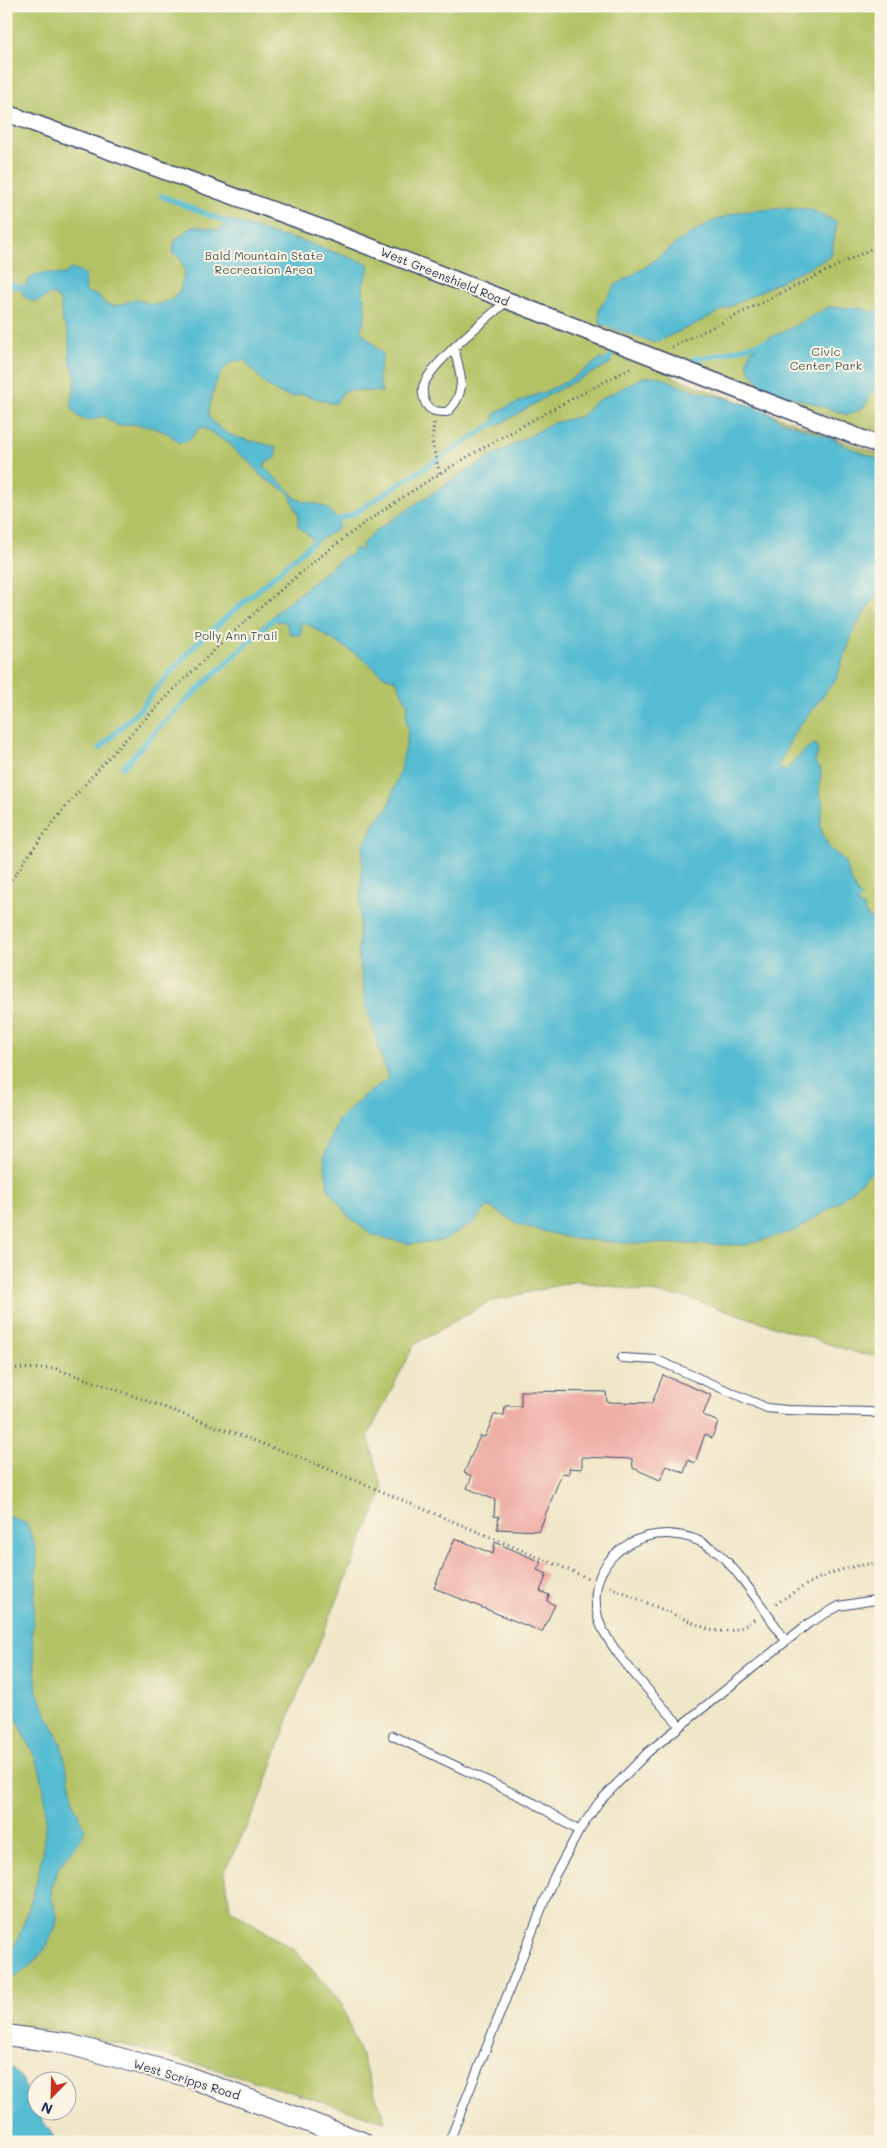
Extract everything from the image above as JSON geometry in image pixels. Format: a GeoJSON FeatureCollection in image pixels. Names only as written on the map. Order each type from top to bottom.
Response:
{"type":"FeatureCollection","features":[{"type":"Feature","properties":{"kind":"street","name":"West Greenshield Road"},"geometry":{"type":"LineString","coordinates":[[6,113],[332,232],[651,358],[881,446]]}},
{"type":"Feature","properties":{"kind":"street","name":"West Scripps Road"},"geometry":{"type":"LineString","coordinates":[[6,2035],[64,2042],[186,2076],[340,2138],[362,2142]]}},
{"type":"Feature","properties":{"kind":"lane"},"geometry":{"type":"LineString","coordinates":[[454,349],[462,375],[462,388],[453,407],[447,412],[436,412],[426,405],[422,395],[424,385],[442,360],[454,349],[507,301]]}},
{"type":"Feature","properties":{"kind":"lane"},"geometry":{"type":"LineString","coordinates":[[622,1358],[657,1360],[767,1408],[872,1412],[881,1415]]}},
{"type":"Feature","properties":{"kind":"lane"},"geometry":{"type":"LineString","coordinates":[[680,1726],[606,1637],[598,1618],[596,1601],[605,1569],[615,1554],[627,1543],[663,1534],[684,1535],[702,1541],[715,1550],[730,1566],[786,1641]]}},
{"type":"Feature","properties":{"kind":"lane"},"geometry":{"type":"LineString","coordinates":[[449,2142],[550,1886],[579,1831],[599,1802],[622,1776],[680,1726],[786,1641],[828,1611],[860,1601],[881,1599]]}},
{"type":"Feature","properties":{"kind":"lane"},"geometry":{"type":"LineString","coordinates":[[393,1736],[534,1803],[579,1831]]}},
{"type":"Feature","properties":{"kind":"path"},"geometry":{"type":"LineString","coordinates":[[6,888],[30,851],[88,779],[198,665],[326,552],[440,476],[519,427],[651,358],[881,244]]}},
{"type":"Feature","properties":{"kind":"path"},"geometry":{"type":"LineString","coordinates":[[436,412],[432,442],[440,476]]}},
{"type":"Feature","properties":{"kind":"path"},"geometry":{"type":"LineString","coordinates":[[6,1368],[56,1369],[101,1384],[310,1461],[588,1578]]}},
{"type":"Feature","properties":{"kind":"path"},"geometry":{"type":"LineString","coordinates":[[778,1603],[803,1585],[825,1574],[850,1567],[881,1563]]}},
{"type":"Feature","properties":{"kind":"path"},"geometry":{"type":"LineString","coordinates":[[612,1587],[710,1630],[728,1632],[754,1620]]}},
{"type":"Feature","properties":{"kind":"green space"},"geometry":{"type":"Polygon","coordinates":[[[6,6],[881,6],[881,436],[693,364],[670,376],[881,455],[881,1356],[860,1354],[688,1298],[576,1281],[488,1302],[414,1345],[368,1436],[383,1490],[289,1716],[260,1800],[224,1872],[230,1909],[294,1950],[341,2002],[385,2121],[198,2064],[103,2040],[6,2024],[6,6]]]}},
{"type":"Feature","properties":{"kind":"water"},"geometry":{"type":"Polygon","coordinates":[[[785,208],[809,209],[837,222],[831,256],[654,343],[600,324],[599,309],[616,285],[647,266],[682,239],[711,222],[738,212],[785,208]]]}},
{"type":"Feature","properties":{"kind":"water"},"geometry":{"type":"Polygon","coordinates":[[[227,219],[305,242],[368,264],[363,287],[365,318],[360,330],[383,354],[378,377],[382,392],[350,390],[343,392],[335,404],[302,394],[292,397],[276,392],[263,382],[244,360],[235,361],[222,372],[217,380],[208,415],[214,424],[230,434],[276,447],[276,458],[266,462],[264,467],[295,498],[325,507],[339,524],[338,529],[316,542],[297,525],[299,516],[289,493],[261,476],[250,462],[232,448],[230,443],[205,429],[201,427],[188,441],[180,443],[169,434],[152,427],[133,424],[119,426],[103,416],[84,420],[77,415],[71,405],[76,378],[69,358],[69,335],[62,319],[60,300],[52,294],[34,302],[22,294],[28,280],[37,274],[63,275],[71,269],[85,274],[86,292],[99,296],[105,304],[117,306],[135,299],[155,305],[173,299],[180,290],[185,270],[179,257],[172,253],[176,239],[194,226],[221,230],[227,219]]]}},
{"type":"Feature","properties":{"kind":"water","name":"Civic Center Park"},"geometry":{"type":"Polygon","coordinates":[[[829,307],[862,308],[881,317],[881,379],[864,407],[848,415],[763,387],[751,373],[747,362],[750,352],[768,338],[829,307]]]}},
{"type":"Feature","properties":{"kind":"water"},"geometry":{"type":"Polygon","coordinates":[[[600,359],[611,363],[556,391],[497,426],[493,424],[495,413],[563,383],[600,359]]]}},
{"type":"Feature","properties":{"kind":"water"},"geometry":{"type":"Polygon","coordinates":[[[655,376],[687,388],[761,409],[779,420],[836,440],[881,460],[881,587],[854,630],[836,679],[794,733],[778,766],[785,771],[807,748],[816,744],[818,753],[815,761],[821,771],[819,794],[823,802],[820,825],[823,835],[830,849],[843,859],[856,892],[862,897],[857,902],[859,906],[864,907],[865,914],[878,924],[881,945],[881,1163],[838,1203],[797,1230],[745,1245],[628,1243],[574,1239],[520,1225],[488,1206],[472,1224],[443,1240],[410,1244],[372,1235],[347,1215],[328,1188],[324,1156],[338,1120],[361,1098],[388,1079],[366,1005],[358,953],[363,846],[378,818],[386,811],[389,805],[402,764],[408,733],[406,716],[408,705],[396,680],[384,676],[359,656],[309,625],[301,622],[301,635],[290,634],[286,622],[277,621],[273,617],[274,614],[347,554],[351,556],[354,548],[361,551],[363,543],[374,532],[464,472],[553,423],[582,416],[595,402],[644,377],[655,376]]]}},
{"type":"Feature","properties":{"kind":"water"},"geometry":{"type":"Polygon","coordinates":[[[6,1515],[27,1524],[36,1549],[37,1563],[32,1633],[37,1692],[62,1747],[75,1807],[85,1829],[80,1841],[62,1862],[53,1882],[51,1894],[57,1918],[56,1926],[47,1945],[32,1963],[6,1983],[6,1957],[14,1947],[22,1928],[34,1892],[42,1854],[45,1835],[45,1797],[39,1768],[15,1715],[10,1694],[6,1627],[6,1515]]]}},
{"type":"Feature","properties":{"kind":"water"},"geometry":{"type":"Polygon","coordinates":[[[6,2064],[21,2078],[28,2093],[28,2120],[42,2120],[57,2142],[13,2142],[6,2136],[6,2064]]]}},
{"type":"Feature","properties":{"kind":"building"},"geometry":{"type":"Polygon","coordinates":[[[663,1375],[711,1395],[703,1415],[718,1422],[712,1438],[705,1434],[695,1463],[688,1460],[684,1473],[667,1466],[660,1480],[633,1468],[632,1459],[582,1457],[582,1469],[569,1468],[569,1474],[562,1473],[539,1531],[497,1529],[499,1517],[494,1516],[495,1500],[467,1488],[472,1476],[464,1473],[480,1436],[485,1437],[494,1415],[504,1415],[505,1406],[521,1406],[521,1391],[606,1392],[607,1402],[652,1403],[663,1375]]]}},
{"type":"Feature","properties":{"kind":"building"},"geometry":{"type":"Polygon","coordinates":[[[455,1538],[493,1554],[495,1542],[541,1562],[537,1570],[547,1574],[540,1591],[549,1595],[547,1601],[555,1605],[542,1632],[434,1588],[455,1538]]]}},
{"type":"Feature","properties":{"kind":"waterway"},"geometry":{"type":"LineString","coordinates":[[162,196],[226,222]]}},
{"type":"Feature","properties":{"kind":"waterway"},"geometry":{"type":"LineString","coordinates":[[6,278],[12,285],[24,288]]}},
{"type":"Feature","properties":{"kind":"waterway"},"geometry":{"type":"LineString","coordinates":[[868,316],[881,312]]}},
{"type":"Feature","properties":{"kind":"waterway"},"geometry":{"type":"LineString","coordinates":[[694,359],[714,356],[768,341]]}},
{"type":"Feature","properties":{"kind":"waterway"},"geometry":{"type":"LineString","coordinates":[[607,361],[611,357]]}},
{"type":"Feature","properties":{"kind":"waterway"},"geometry":{"type":"LineString","coordinates":[[337,520],[353,514],[493,424]]}},
{"type":"Feature","properties":{"kind":"waterway"},"geometry":{"type":"LineString","coordinates":[[100,748],[141,708],[195,645],[314,541]]}},
{"type":"Feature","properties":{"kind":"waterway"},"geometry":{"type":"LineString","coordinates":[[123,767],[167,719],[274,618]]}},
{"type":"Feature","properties":{"kind":"park label","name":"Bald Mountain State Recreation Area"},"geometry":{"type":"Point","coordinates":[264,262]}},
{"type":"Feature","properties":{"kind":"park label","name":"Polly Ann Trail"},"geometry":{"type":"Point","coordinates":[236,635]}}]}
